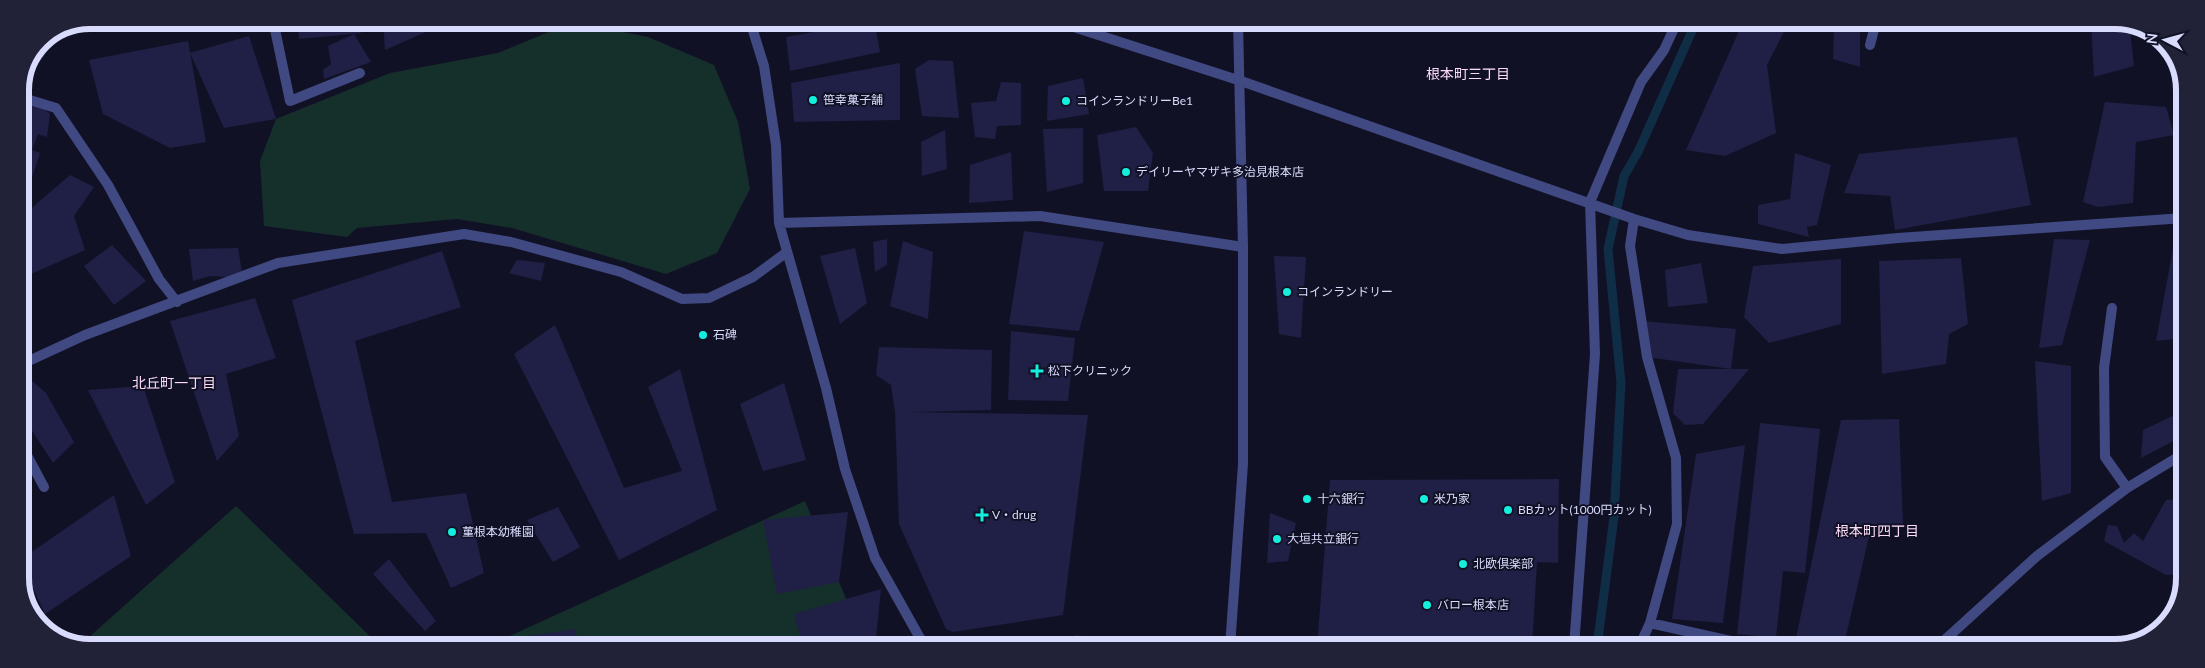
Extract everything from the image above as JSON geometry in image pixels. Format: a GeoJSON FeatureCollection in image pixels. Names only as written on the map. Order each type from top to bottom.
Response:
{"type":"FeatureCollection","features":[{"type":"Feature","properties":{"kind":"street"},"geometry":{"type":"LineString","coordinates":[[275,29],[290,101],[360,73]]}},
{"type":"Feature","properties":{"kind":"street"},"geometry":{"type":"LineString","coordinates":[[752,29],[764,66],[776,145],[779,223],[826,388],[845,469],[875,558],[921,639]]}},
{"type":"Feature","properties":{"kind":"street"},"geometry":{"type":"LineString","coordinates":[[1081,29],[1240,81],[1634,219],[1688,234],[1782,249],[1898,238],[2176,219]]}},
{"type":"Feature","properties":{"kind":"street"},"geometry":{"type":"LineString","coordinates":[[1231,639],[1243,464],[1243,247],[1238,29]]}},
{"type":"Feature","properties":{"kind":"street"},"geometry":{"type":"LineString","coordinates":[[1575,639],[1595,354],[1590,202],[1641,82],[1664,50],[1674,29]]}},
{"type":"Feature","properties":{"kind":"street"},"geometry":{"type":"LineString","coordinates":[[1870,45],[1874,29]]}},
{"type":"Feature","properties":{"kind":"street"},"geometry":{"type":"LineString","coordinates":[[29,100],[56,108],[108,185],[159,279],[177,302]]}},
{"type":"Feature","properties":{"kind":"street"},"geometry":{"type":"LineString","coordinates":[[779,223],[1040,216],[1243,247]]}},
{"type":"Feature","properties":{"kind":"street"},"geometry":{"type":"LineString","coordinates":[[1634,219],[1630,246],[1647,357],[1676,458],[1677,524],[1650,623],[1643,639]]}},
{"type":"Feature","properties":{"kind":"street"},"geometry":{"type":"LineString","coordinates":[[29,361],[86,335],[278,263],[464,234],[511,242],[621,272],[682,299],[709,298],[753,277],[787,252]]}},
{"type":"Feature","properties":{"kind":"street"},"geometry":{"type":"LineString","coordinates":[[2112,308],[2104,368],[2105,457],[2126,488]]}},
{"type":"Feature","properties":{"kind":"street"},"geometry":{"type":"LineString","coordinates":[[1946,639],[2037,556],[2126,488],[2176,458]]}},
{"type":"Feature","properties":{"kind":"street"},"geometry":{"type":"LineString","coordinates":[[29,459],[44,487]]}},
{"type":"Feature","properties":{"kind":"street"},"geometry":{"type":"LineString","coordinates":[[1650,623],[1722,639]]}},
{"type":"Feature","properties":{"kind":"green space"},"geometry":{"type":"Polygon","coordinates":[[[556,29],[608,29],[648,37],[714,65],[738,122],[750,189],[717,253],[666,274],[512,228],[457,219],[357,228],[347,237],[264,226],[260,161],[276,119],[390,73],[498,53],[556,29]]]}},
{"type":"Feature","properties":{"kind":"green space"},"geometry":{"type":"Polygon","coordinates":[[[805,501],[863,639],[503,639],[805,501]]]}},
{"type":"Feature","properties":{"kind":"green space"},"geometry":{"type":"Polygon","coordinates":[[[236,506],[373,639],[90,639],[87,639],[236,506]]]}},
{"type":"Feature","properties":{"kind":"building"},"geometry":{"type":"Polygon","coordinates":[[[298,29],[360,29],[361,33],[299,39],[298,29]]]}},
{"type":"Feature","properties":{"kind":"building"},"geometry":{"type":"Polygon","coordinates":[[[384,29],[433,29],[385,50],[384,29]]]}},
{"type":"Feature","properties":{"kind":"building"},"geometry":{"type":"Polygon","coordinates":[[[718,29],[737,29],[737,31],[719,32],[718,29]]]}},
{"type":"Feature","properties":{"kind":"building"},"geometry":{"type":"Polygon","coordinates":[[[831,29],[876,29],[880,52],[790,71],[786,37],[831,29]]]}},
{"type":"Feature","properties":{"kind":"building"},"geometry":{"type":"Polygon","coordinates":[[[1740,29],[1785,29],[1767,65],[1776,133],[1725,156],[1686,150],[1740,29]]]}},
{"type":"Feature","properties":{"kind":"building"},"geometry":{"type":"Polygon","coordinates":[[[1834,29],[1860,29],[1860,67],[1833,59],[1834,29]]]}},
{"type":"Feature","properties":{"kind":"building"},"geometry":{"type":"Polygon","coordinates":[[[2091,29],[2130,31],[2134,66],[2094,77],[2091,29]]]}},
{"type":"Feature","properties":{"kind":"building"},"geometry":{"type":"Polygon","coordinates":[[[354,34],[371,62],[324,79],[323,70],[331,64],[328,46],[354,34]]]}},
{"type":"Feature","properties":{"kind":"building"},"geometry":{"type":"Polygon","coordinates":[[[249,36],[276,119],[224,128],[190,53],[249,36]]]}},
{"type":"Feature","properties":{"kind":"building"},"geometry":{"type":"Polygon","coordinates":[[[54,40],[38,65],[35,63],[39,56],[54,40]]]}},
{"type":"Feature","properties":{"kind":"building"},"geometry":{"type":"Polygon","coordinates":[[[188,41],[206,142],[170,148],[103,114],[89,60],[188,41]]]}},
{"type":"Feature","properties":{"kind":"building"},"geometry":{"type":"Polygon","coordinates":[[[929,60],[953,61],[959,118],[922,116],[915,69],[929,60]]]}},
{"type":"Feature","properties":{"kind":"building"},"geometry":{"type":"Polygon","coordinates":[[[900,63],[900,120],[794,122],[791,83],[900,63]]]}},
{"type":"Feature","properties":{"kind":"building"},"geometry":{"type":"Polygon","coordinates":[[[1083,78],[1089,114],[1047,121],[1048,86],[1083,78]]]}},
{"type":"Feature","properties":{"kind":"building"},"geometry":{"type":"Polygon","coordinates":[[[1001,82],[1021,83],[1021,125],[997,126],[995,139],[975,137],[971,103],[996,101],[1001,82]]]}},
{"type":"Feature","properties":{"kind":"building"},"geometry":{"type":"Polygon","coordinates":[[[2105,102],[2166,107],[2174,135],[2136,142],[2133,203],[2098,207],[2083,202],[2105,102]]]}},
{"type":"Feature","properties":{"kind":"building"},"geometry":{"type":"Polygon","coordinates":[[[29,104],[42,107],[50,114],[47,137],[38,134],[32,150],[40,153],[29,186],[29,104]]]}},
{"type":"Feature","properties":{"kind":"building","name":"デイリーヤマザキ多治見根本店"},"geometry":{"type":"Polygon","coordinates":[[[1136,127],[1153,153],[1148,191],[1104,191],[1097,135],[1136,127]]]}},
{"type":"Feature","properties":{"kind":"building"},"geometry":{"type":"Polygon","coordinates":[[[1083,128],[1083,183],[1047,192],[1043,129],[1083,128]]]}},
{"type":"Feature","properties":{"kind":"building"},"geometry":{"type":"Polygon","coordinates":[[[945,130],[947,169],[922,176],[921,142],[945,130]]]}},
{"type":"Feature","properties":{"kind":"building"},"geometry":{"type":"Polygon","coordinates":[[[2017,137],[2031,205],[1895,230],[1890,196],[1844,193],[1859,154],[2017,137]]]}},
{"type":"Feature","properties":{"kind":"building"},"geometry":{"type":"Polygon","coordinates":[[[1011,152],[1013,200],[969,203],[970,165],[1011,152]]]}},
{"type":"Feature","properties":{"kind":"building"},"geometry":{"type":"Polygon","coordinates":[[[1795,153],[1831,165],[1817,225],[1807,227],[1809,237],[1758,224],[1758,205],[1790,199],[1795,153]]]}},
{"type":"Feature","properties":{"kind":"building"},"geometry":{"type":"Polygon","coordinates":[[[70,175],[94,187],[74,216],[85,250],[29,275],[29,210],[70,175]]]}},
{"type":"Feature","properties":{"kind":"building"},"geometry":{"type":"Polygon","coordinates":[[[1024,231],[1104,242],[1079,331],[1009,324],[1024,231]]]}},
{"type":"Feature","properties":{"kind":"building"},"geometry":{"type":"Polygon","coordinates":[[[887,239],[887,265],[875,272],[873,242],[887,239]]]}},
{"type":"Feature","properties":{"kind":"building"},"geometry":{"type":"Polygon","coordinates":[[[2054,239],[2090,240],[2062,345],[2039,348],[2054,239]]]}},
{"type":"Feature","properties":{"kind":"building"},"geometry":{"type":"Polygon","coordinates":[[[903,241],[933,252],[928,319],[890,306],[903,241]]]}},
{"type":"Feature","properties":{"kind":"building"},"geometry":{"type":"Polygon","coordinates":[[[2174,243],[2176,243],[2176,339],[2156,341],[2174,243]]]}},
{"type":"Feature","properties":{"kind":"building"},"geometry":{"type":"Polygon","coordinates":[[[112,245],[146,281],[114,305],[84,266],[112,245]]]}},
{"type":"Feature","properties":{"kind":"building"},"geometry":{"type":"Polygon","coordinates":[[[238,248],[243,278],[210,276],[193,281],[189,249],[238,248]]]}},
{"type":"Feature","properties":{"kind":"building"},"geometry":{"type":"Polygon","coordinates":[[[855,248],[867,303],[840,324],[820,256],[855,248]]]}},
{"type":"Feature","properties":{"kind":"building"},"geometry":{"type":"Polygon","coordinates":[[[442,251],[461,307],[355,341],[392,502],[466,493],[484,573],[451,588],[426,533],[354,534],[292,300],[442,251]]]}},
{"type":"Feature","properties":{"kind":"building"},"geometry":{"type":"Polygon","coordinates":[[[1274,256],[1306,257],[1301,338],[1279,334],[1274,256]]]}},
{"type":"Feature","properties":{"kind":"building"},"geometry":{"type":"Polygon","coordinates":[[[1961,258],[1968,324],[1949,334],[1946,364],[1882,374],[1879,261],[1961,258]]]}},
{"type":"Feature","properties":{"kind":"building"},"geometry":{"type":"Polygon","coordinates":[[[1841,259],[1841,324],[1769,343],[1744,317],[1753,266],[1841,259]]]}},
{"type":"Feature","properties":{"kind":"building"},"geometry":{"type":"Polygon","coordinates":[[[517,260],[545,263],[541,281],[509,273],[517,260]]]}},
{"type":"Feature","properties":{"kind":"building"},"geometry":{"type":"Polygon","coordinates":[[[1701,263],[1708,303],[1668,307],[1665,270],[1701,263]]]}},
{"type":"Feature","properties":{"kind":"building"},"geometry":{"type":"Polygon","coordinates":[[[255,298],[276,358],[226,374],[239,436],[217,461],[170,321],[255,298]]]}},
{"type":"Feature","properties":{"kind":"building"},"geometry":{"type":"Polygon","coordinates":[[[1641,321],[1736,329],[1731,369],[1647,357],[1641,321]]]}},
{"type":"Feature","properties":{"kind":"building"},"geometry":{"type":"Polygon","coordinates":[[[555,325],[624,488],[682,471],[648,387],[680,369],[717,510],[619,560],[514,354],[555,325]]]}},
{"type":"Feature","properties":{"kind":"building"},"geometry":{"type":"Polygon","coordinates":[[[1011,331],[1075,338],[1068,401],[1008,400],[1011,331]]]}},
{"type":"Feature","properties":{"kind":"building"},"geometry":{"type":"Polygon","coordinates":[[[879,347],[992,350],[991,410],[908,412],[1088,415],[1063,615],[953,632],[946,629],[899,524],[895,412],[891,385],[876,375],[879,347]]]}},
{"type":"Feature","properties":{"kind":"building"},"geometry":{"type":"Polygon","coordinates":[[[2035,361],[2071,366],[2071,493],[2042,501],[2035,361]]]}},
{"type":"Feature","properties":{"kind":"building"},"geometry":{"type":"Polygon","coordinates":[[[1678,369],[1749,369],[1703,424],[1685,425],[1673,413],[1678,369]]]}},
{"type":"Feature","properties":{"kind":"building"},"geometry":{"type":"Polygon","coordinates":[[[31,380],[46,393],[74,442],[53,463],[29,426],[29,381],[31,380]]]}},
{"type":"Feature","properties":{"kind":"building"},"geometry":{"type":"Polygon","coordinates":[[[784,383],[806,460],[763,471],[740,404],[784,383]]]}},
{"type":"Feature","properties":{"kind":"building"},"geometry":{"type":"Polygon","coordinates":[[[143,386],[175,482],[146,505],[88,390],[143,386]]]}},
{"type":"Feature","properties":{"kind":"building"},"geometry":{"type":"Polygon","coordinates":[[[2176,414],[2176,440],[2141,458],[2143,430],[2176,414]]]}},
{"type":"Feature","properties":{"kind":"building"},"geometry":{"type":"Polygon","coordinates":[[[1899,419],[1903,525],[1869,536],[1846,636],[1842,639],[1796,639],[1841,420],[1899,419]]]}},
{"type":"Feature","properties":{"kind":"building"},"geometry":{"type":"Polygon","coordinates":[[[1760,423],[1820,429],[1805,573],[1783,571],[1776,638],[1737,634],[1760,423]]]}},
{"type":"Feature","properties":{"kind":"building"},"geometry":{"type":"Polygon","coordinates":[[[1745,445],[1723,623],[1672,619],[1696,454],[1745,445]]]}},
{"type":"Feature","properties":{"kind":"building","name":"バロー根本店"},"geometry":{"type":"Polygon","coordinates":[[[1559,479],[1558,563],[1537,562],[1532,639],[1318,639],[1330,480],[1559,479]]]}},
{"type":"Feature","properties":{"kind":"building"},"geometry":{"type":"Polygon","coordinates":[[[114,495],[131,556],[45,614],[29,579],[29,554],[114,495]]]}},
{"type":"Feature","properties":{"kind":"building"},"geometry":{"type":"Polygon","coordinates":[[[2176,499],[2176,574],[2166,575],[2104,541],[2108,525],[2117,526],[2124,543],[2134,533],[2143,541],[2166,500],[2176,499]]]}},
{"type":"Feature","properties":{"kind":"building"},"geometry":{"type":"Polygon","coordinates":[[[558,507],[580,547],[553,562],[527,520],[558,507]]]}},
{"type":"Feature","properties":{"kind":"building"},"geometry":{"type":"Polygon","coordinates":[[[848,512],[839,582],[777,594],[763,520],[848,512]]]}},
{"type":"Feature","properties":{"kind":"building"},"geometry":{"type":"Polygon","coordinates":[[[1270,513],[1296,523],[1288,561],[1267,563],[1270,513]]]}},
{"type":"Feature","properties":{"kind":"building"},"geometry":{"type":"Polygon","coordinates":[[[389,559],[436,621],[425,631],[373,574],[389,559]]]}},
{"type":"Feature","properties":{"kind":"building"},"geometry":{"type":"Polygon","coordinates":[[[881,589],[876,639],[801,639],[794,614],[881,589]]]}},
{"type":"Feature","properties":{"kind":"building"},"geometry":{"type":"Polygon","coordinates":[[[575,629],[577,639],[522,639],[522,637],[575,629]]]}},
{"type":"Feature","properties":{"kind":"building"},"geometry":{"type":"Polygon","coordinates":[[[1075,635],[1101,639],[1074,639],[1075,635]]]}},
{"type":"Feature","properties":{"kind":"waterway"},"geometry":{"type":"LineString","coordinates":[[1598,639],[1614,517],[1621,383],[1608,249],[1624,176],[1638,152],[1693,29]]}},
{"type":"Feature","properties":{"kind":"place","name":"笹幸菓子舗"},"geometry":{"type":"Point","coordinates":[813,100]}},
{"type":"Feature","properties":{"kind":"place","name":"コインランドリーBe1"},"geometry":{"type":"Point","coordinates":[1066,101]}},
{"type":"Feature","properties":{"kind":"place","name":"デイリーヤマザキ多治見根本店"},"geometry":{"type":"Point","coordinates":[1126,172]}},
{"type":"Feature","properties":{"kind":"place","name":"コインランドリー"},"geometry":{"type":"Point","coordinates":[1287,292]}},
{"type":"Feature","properties":{"kind":"place","name":"石碑"},"geometry":{"type":"Point","coordinates":[703,335]}},
{"type":"Feature","properties":{"kind":"place","name":"松下クリニック"},"geometry":{"type":"Point","coordinates":[1037,371]}},
{"type":"Feature","properties":{"kind":"place","name":"十六銀行"},"geometry":{"type":"Point","coordinates":[1307,499]}},
{"type":"Feature","properties":{"kind":"place","name":"米乃家"},"geometry":{"type":"Point","coordinates":[1424,499]}},
{"type":"Feature","properties":{"kind":"place","name":"BBカット(1000円カット)"},"geometry":{"type":"Point","coordinates":[1508,510]}},
{"type":"Feature","properties":{"kind":"place","name":"V・drug"},"geometry":{"type":"Point","coordinates":[982,515]}},
{"type":"Feature","properties":{"kind":"place","name":"菫根本幼稚園"},"geometry":{"type":"Point","coordinates":[452,532]}},
{"type":"Feature","properties":{"kind":"place","name":"大垣共立銀行"},"geometry":{"type":"Point","coordinates":[1277,539]}},
{"type":"Feature","properties":{"kind":"place","name":"北欧倶楽部"},"geometry":{"type":"Point","coordinates":[1463,564]}},
{"type":"Feature","properties":{"kind":"place","name":"バロー根本店"},"geometry":{"type":"Point","coordinates":[1427,605]}},
{"type":"Feature","properties":{"kind":"district","name":"根本町三丁目"},"geometry":{"type":"Point","coordinates":[1468,74]}},
{"type":"Feature","properties":{"kind":"district","name":"北丘町一丁目"},"geometry":{"type":"Point","coordinates":[174,383]}},
{"type":"Feature","properties":{"kind":"district","name":"根本町四丁目"},"geometry":{"type":"Point","coordinates":[1877,531]}}]}
